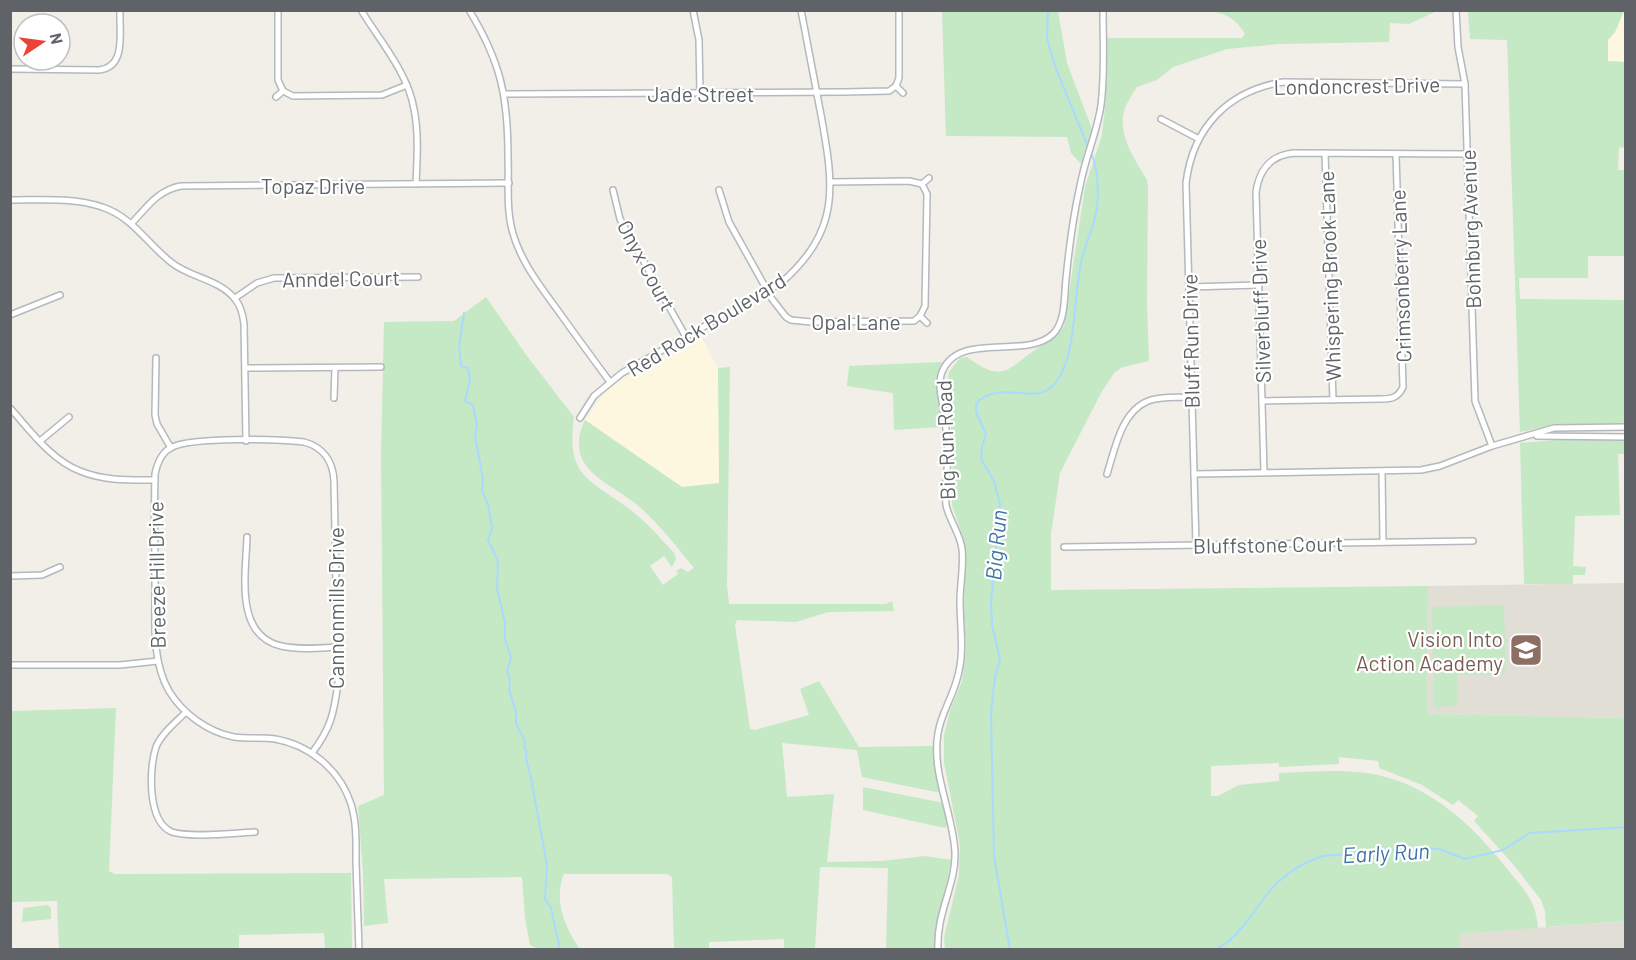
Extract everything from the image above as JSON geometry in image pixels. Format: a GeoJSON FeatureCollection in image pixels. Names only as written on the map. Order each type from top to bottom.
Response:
{"type":"FeatureCollection","features":[{"type":"Feature","properties":{"kind":"street"},"geometry":{"type":"LineString","coordinates":[[10,69],[99,70],[114,65],[119,53],[120,10]]}},
{"type":"Feature","properties":{"kind":"street"},"geometry":{"type":"LineString","coordinates":[[278,10],[278,80],[283,91],[292,96],[382,95],[407,85]]}},
{"type":"Feature","properties":{"kind":"street"},"geometry":{"type":"LineString","coordinates":[[361,10],[412,97],[416,118],[416,184]]}},
{"type":"Feature","properties":{"kind":"street"},"geometry":{"type":"LineString","coordinates":[[469,10],[486,38],[496,62],[504,94],[509,211],[512,229],[525,263],[610,382]]}},
{"type":"Feature","properties":{"kind":"street"},"geometry":{"type":"LineString","coordinates":[[693,10],[699,40],[700,93]]}},
{"type":"Feature","properties":{"kind":"street","name":"Red Rock Boulevard"},"geometry":{"type":"LineString","coordinates":[[580,418],[594,396],[610,382],[768,292],[798,268],[821,233],[827,215],[831,182],[801,10]]}},
{"type":"Feature","properties":{"kind":"street"},"geometry":{"type":"LineString","coordinates":[[899,10],[899,78],[896,86],[903,93]]}},
{"type":"Feature","properties":{"kind":"street","name":"Big Run Road"},"geometry":{"type":"LineString","coordinates":[[938,950],[938,927],[955,853],[938,765],[937,744],[941,722],[957,680],[963,645],[960,614],[962,547],[947,507],[948,452],[940,389],[941,376],[946,365],[961,353],[974,348],[1014,347],[1038,343],[1050,337],[1058,327],[1064,303],[1071,234],[1085,167],[1096,130],[1102,90],[1102,10]]}},
{"type":"Feature","properties":{"kind":"street","name":"Bohnburg Avenue"},"geometry":{"type":"LineString","coordinates":[[1456,10],[1458,47],[1465,84],[1475,400],[1492,446]]}},
{"type":"Feature","properties":{"kind":"street","name":"Londoncrest Drive"},"geometry":{"type":"LineString","coordinates":[[1199,139],[1211,120],[1224,107],[1251,90],[1268,84],[1284,82],[1465,84]]}},
{"type":"Feature","properties":{"kind":"street","name":"Jade Street"},"geometry":{"type":"LineString","coordinates":[[504,94],[816,92],[890,90],[896,86]]}},
{"type":"Feature","properties":{"kind":"street"},"geometry":{"type":"LineString","coordinates":[[276,97],[283,91]]}},
{"type":"Feature","properties":{"kind":"street"},"geometry":{"type":"LineString","coordinates":[[1161,119],[1199,139]]}},
{"type":"Feature","properties":{"kind":"street","name":"Bluff Run Drive"},"geometry":{"type":"LineString","coordinates":[[1196,545],[1186,183],[1188,168],[1199,139]]}},
{"type":"Feature","properties":{"kind":"street","name":"Silverbluff Drive"},"geometry":{"type":"LineString","coordinates":[[1264,472],[1256,192],[1258,180],[1263,170],[1276,158],[1294,153],[1325,153]]}},
{"type":"Feature","properties":{"kind":"street"},"geometry":{"type":"LineString","coordinates":[[1325,153],[1467,154]]}},
{"type":"Feature","properties":{"kind":"street","name":"Whispering Brook Lane"},"geometry":{"type":"LineString","coordinates":[[1325,153],[1333,400]]}},
{"type":"Feature","properties":{"kind":"street","name":"Crimsonberry Lane"},"geometry":{"type":"LineString","coordinates":[[1333,400],[1393,398],[1403,387],[1396,154]]}},
{"type":"Feature","properties":{"kind":"street"},"geometry":{"type":"LineString","coordinates":[[922,184],[929,178]]}},
{"type":"Feature","properties":{"kind":"street"},"geometry":{"type":"LineString","coordinates":[[831,182],[909,181],[922,184]]}},
{"type":"Feature","properties":{"kind":"street","name":"Topaz Drive"},"geometry":{"type":"LineString","coordinates":[[132,223],[156,196],[181,186],[508,183]]}},
{"type":"Feature","properties":{"kind":"street"},"geometry":{"type":"LineString","coordinates":[[922,184],[927,194],[925,306],[920,316],[927,323]]}},
{"type":"Feature","properties":{"kind":"street","name":"Onyx Court"},"geometry":{"type":"LineString","coordinates":[[612,190],[620,219],[686,337]]}},
{"type":"Feature","properties":{"kind":"street","name":"Opal Lane"},"geometry":{"type":"LineString","coordinates":[[719,190],[729,222],[768,292],[786,317],[798,322],[914,321],[920,316]]}},
{"type":"Feature","properties":{"kind":"street"},"geometry":{"type":"LineString","coordinates":[[10,200],[69,201],[100,206],[117,213],[132,223],[172,263],[188,273],[216,284],[235,298],[243,315],[246,441],[192,442],[171,448],[157,424],[155,415],[156,358]]}},
{"type":"Feature","properties":{"kind":"street","name":"Anndel Court"},"geometry":{"type":"LineString","coordinates":[[235,298],[256,283],[274,278],[417,277]]}},
{"type":"Feature","properties":{"kind":"street"},"geometry":{"type":"LineString","coordinates":[[1189,287],[1259,285]]}},
{"type":"Feature","properties":{"kind":"street"},"geometry":{"type":"LineString","coordinates":[[10,315],[60,296]]}},
{"type":"Feature","properties":{"kind":"street"},"geometry":{"type":"LineString","coordinates":[[245,368],[381,367]]}},
{"type":"Feature","properties":{"kind":"street"},"geometry":{"type":"LineString","coordinates":[[334,368],[334,398]]}},
{"type":"Feature","properties":{"kind":"street"},"geometry":{"type":"LineString","coordinates":[[1107,474],[1122,428],[1135,409],[1160,398],[1191,397]]}},
{"type":"Feature","properties":{"kind":"street"},"geometry":{"type":"LineString","coordinates":[[1262,401],[1333,400]]}},
{"type":"Feature","properties":{"kind":"street"},"geometry":{"type":"LineString","coordinates":[[10,408],[58,458],[78,471],[125,480],[154,480]]}},
{"type":"Feature","properties":{"kind":"street"},"geometry":{"type":"LineString","coordinates":[[40,441],[69,417]]}},
{"type":"Feature","properties":{"kind":"street"},"geometry":{"type":"LineString","coordinates":[[1194,474],[1382,472],[1430,468],[1492,446],[1554,428],[1626,427]]}},
{"type":"Feature","properties":{"kind":"street"},"geometry":{"type":"LineString","coordinates":[[1532,435],[1626,437]]}},
{"type":"Feature","properties":{"kind":"street","name":"Cannonmills Drive"},"geometry":{"type":"LineString","coordinates":[[246,441],[304,442],[317,447],[328,458],[334,473],[338,683],[334,714],[321,742],[312,753]]}},
{"type":"Feature","properties":{"kind":"street","name":"Breeze Hill Drive"},"geometry":{"type":"LineString","coordinates":[[171,448],[165,452],[158,463],[154,480],[158,661],[169,690],[186,712],[218,732],[234,737],[275,739],[295,744],[312,753],[336,774],[351,805],[355,828],[359,950]]}},
{"type":"Feature","properties":{"kind":"street"},"geometry":{"type":"LineString","coordinates":[[1382,472],[1383,542]]}},
{"type":"Feature","properties":{"kind":"street"},"geometry":{"type":"LineString","coordinates":[[247,537],[246,604],[252,626],[269,642],[280,646],[291,648],[337,647]]}},
{"type":"Feature","properties":{"kind":"street","name":"Bluffstone Court"},"geometry":{"type":"LineString","coordinates":[[1064,547],[1473,541]]}},
{"type":"Feature","properties":{"kind":"street"},"geometry":{"type":"LineString","coordinates":[[10,576],[42,575],[60,567]]}},
{"type":"Feature","properties":{"kind":"street"},"geometry":{"type":"LineString","coordinates":[[10,666],[120,665],[158,661]]}},
{"type":"Feature","properties":{"kind":"street"},"geometry":{"type":"LineString","coordinates":[[186,712],[161,739],[156,748],[153,767],[153,806],[158,820],[168,830],[182,834],[255,832]]}},
{"type":"Feature","properties":{"kind":"shaded area"},"geometry":{"type":"Polygon","coordinates":[[[1624,11],[1625,62],[1608,61],[1608,40],[1615,32],[1624,11]]]}},
{"type":"Feature","properties":{"kind":"shaded area"},"geometry":{"type":"Polygon","coordinates":[[[701,336],[718,368],[720,483],[682,487],[585,420],[605,392],[625,377],[701,336]]]}},
{"type":"Feature","properties":{"kind":"shaded area","name":"Vision Into Action Academy"},"geometry":{"type":"Polygon","coordinates":[[[1625,583],[1625,718],[1427,714],[1428,586],[1625,583]]]}},
{"type":"Feature","properties":{"kind":"shaded area"},"geometry":{"type":"Polygon","coordinates":[[[1625,921],[1625,949],[1460,949],[1460,934],[1625,921]]]}},
{"type":"Feature","properties":{"kind":"green space"},"geometry":{"type":"Polygon","coordinates":[[[942,11],[1058,11],[1067,63],[1092,129],[1081,164],[1071,153],[1067,137],[946,136],[942,11]]]}},
{"type":"Feature","properties":{"kind":"green space"},"geometry":{"type":"Polygon","coordinates":[[[1212,11],[1437,11],[1409,24],[1390,23],[1389,42],[1279,44],[1227,49],[1173,67],[1157,80],[1137,87],[1125,108],[1123,127],[1128,146],[1147,180],[1148,187],[1149,361],[1123,367],[1115,372],[1102,391],[1060,473],[1051,534],[1051,590],[1428,586],[1427,714],[1625,718],[1625,921],[1546,927],[1545,911],[1541,900],[1513,864],[1474,821],[1478,816],[1458,800],[1453,805],[1422,785],[1379,768],[1378,761],[1339,757],[1339,764],[1279,767],[1279,763],[1211,766],[1211,796],[1218,796],[1239,785],[1279,781],[1279,773],[1355,772],[1387,777],[1407,784],[1444,806],[1491,849],[1527,894],[1537,918],[1538,928],[1460,934],[1460,950],[945,949],[944,938],[959,875],[960,845],[944,763],[944,735],[950,711],[962,681],[966,649],[965,543],[952,505],[953,450],[947,386],[949,372],[960,358],[967,357],[990,370],[998,372],[1005,370],[1053,338],[1064,326],[1085,187],[1102,135],[1106,98],[1107,38],[1242,38],[1245,34],[1235,22],[1227,16],[1212,11]]]}},
{"type":"Feature","properties":{"kind":"green space"},"geometry":{"type":"Polygon","coordinates":[[[1468,11],[1624,11],[1615,32],[1608,40],[1608,61],[1625,62],[1625,147],[1619,148],[1618,170],[1625,170],[1625,256],[1588,256],[1588,278],[1519,278],[1520,299],[1625,300],[1625,425],[1553,425],[1520,432],[1507,40],[1470,39],[1468,11]]]}},
{"type":"Feature","properties":{"kind":"green space"},"geometry":{"type":"Polygon","coordinates":[[[486,297],[527,356],[574,417],[573,452],[583,473],[591,482],[641,518],[674,553],[676,559],[672,567],[664,556],[650,566],[663,585],[678,574],[676,571],[681,568],[688,572],[694,568],[663,530],[642,509],[593,473],[580,452],[579,437],[585,420],[682,487],[719,483],[718,368],[730,367],[727,585],[729,604],[886,604],[892,601],[894,611],[828,612],[796,622],[737,620],[735,625],[750,729],[755,730],[809,715],[800,689],[819,681],[859,747],[933,746],[941,793],[862,777],[857,750],[782,743],[787,797],[834,794],[827,862],[882,861],[925,856],[951,860],[937,938],[938,949],[886,949],[888,868],[820,867],[815,949],[784,949],[784,939],[709,942],[709,949],[674,949],[672,877],[667,874],[564,874],[560,904],[565,923],[580,949],[539,949],[530,945],[525,918],[522,877],[384,879],[388,923],[364,926],[358,806],[384,795],[381,453],[384,322],[454,321],[486,297]]]}},
{"type":"Feature","properties":{"kind":"green space"},"geometry":{"type":"Polygon","coordinates":[[[942,362],[936,378],[941,427],[894,430],[893,393],[847,386],[849,366],[942,362]]]}},
{"type":"Feature","properties":{"kind":"green space"},"geometry":{"type":"Polygon","coordinates":[[[1555,440],[1625,440],[1625,454],[1618,454],[1620,515],[1575,516],[1573,566],[1586,567],[1585,575],[1573,575],[1573,584],[1524,584],[1520,443],[1555,440]]]}},
{"type":"Feature","properties":{"kind":"green space"},"geometry":{"type":"Polygon","coordinates":[[[1504,605],[1506,674],[1457,675],[1458,706],[1434,707],[1432,607],[1504,605]]]}},
{"type":"Feature","properties":{"kind":"green space"},"geometry":{"type":"Polygon","coordinates":[[[116,708],[109,871],[115,874],[351,873],[352,949],[325,949],[324,933],[239,935],[239,949],[59,949],[57,901],[11,902],[11,711],[116,708]]]}},
{"type":"Feature","properties":{"kind":"green space"},"geometry":{"type":"Polygon","coordinates":[[[863,787],[944,803],[948,824],[945,828],[863,810],[863,787]]]}},
{"type":"Feature","properties":{"kind":"green space"},"geometry":{"type":"Polygon","coordinates":[[[47,905],[51,908],[51,919],[22,922],[23,908],[47,905]]]}},
{"type":"Feature","properties":{"kind":"waterway","name":"Big Run"},"geometry":{"type":"LineString","coordinates":[[1048,10],[1047,38],[1055,66],[1088,147]]}},
{"type":"Feature","properties":{"kind":"waterway","name":"Big Run"},"geometry":{"type":"LineString","coordinates":[[1010,950],[994,856],[991,714],[995,677],[1000,659],[992,625],[991,603],[1000,504],[994,481],[981,459],[986,434],[976,412],[976,403],[985,396],[995,393],[1041,393],[1049,389],[1058,379],[1065,365],[1073,328],[1079,272],[1098,201],[1097,177],[1091,152]]}},
{"type":"Feature","properties":{"kind":"waterway"},"geometry":{"type":"LineString","coordinates":[[464,313],[459,347],[461,366],[468,368],[470,381],[465,401],[473,405],[477,426],[475,436],[483,479],[482,491],[488,504],[492,528],[488,540],[498,561],[497,588],[505,623],[505,639],[511,658],[507,672],[510,680],[509,690],[516,712],[516,724],[525,741],[524,748],[527,751],[526,759],[547,865],[545,899],[551,908],[560,950]]}},
{"type":"Feature","properties":{"kind":"waterway","name":"Early Run"},"geometry":{"type":"LineString","coordinates":[[1212,950],[1223,945],[1240,930],[1270,890],[1283,878],[1293,870],[1323,856],[1423,848],[1439,849],[1465,859],[1503,850],[1530,833],[1626,827]]}},
{"type":"Feature","properties":{"kind":"place","name":"Vision Into Action Academy"},"geometry":{"type":"Point","coordinates":[1526,650]}}]}
